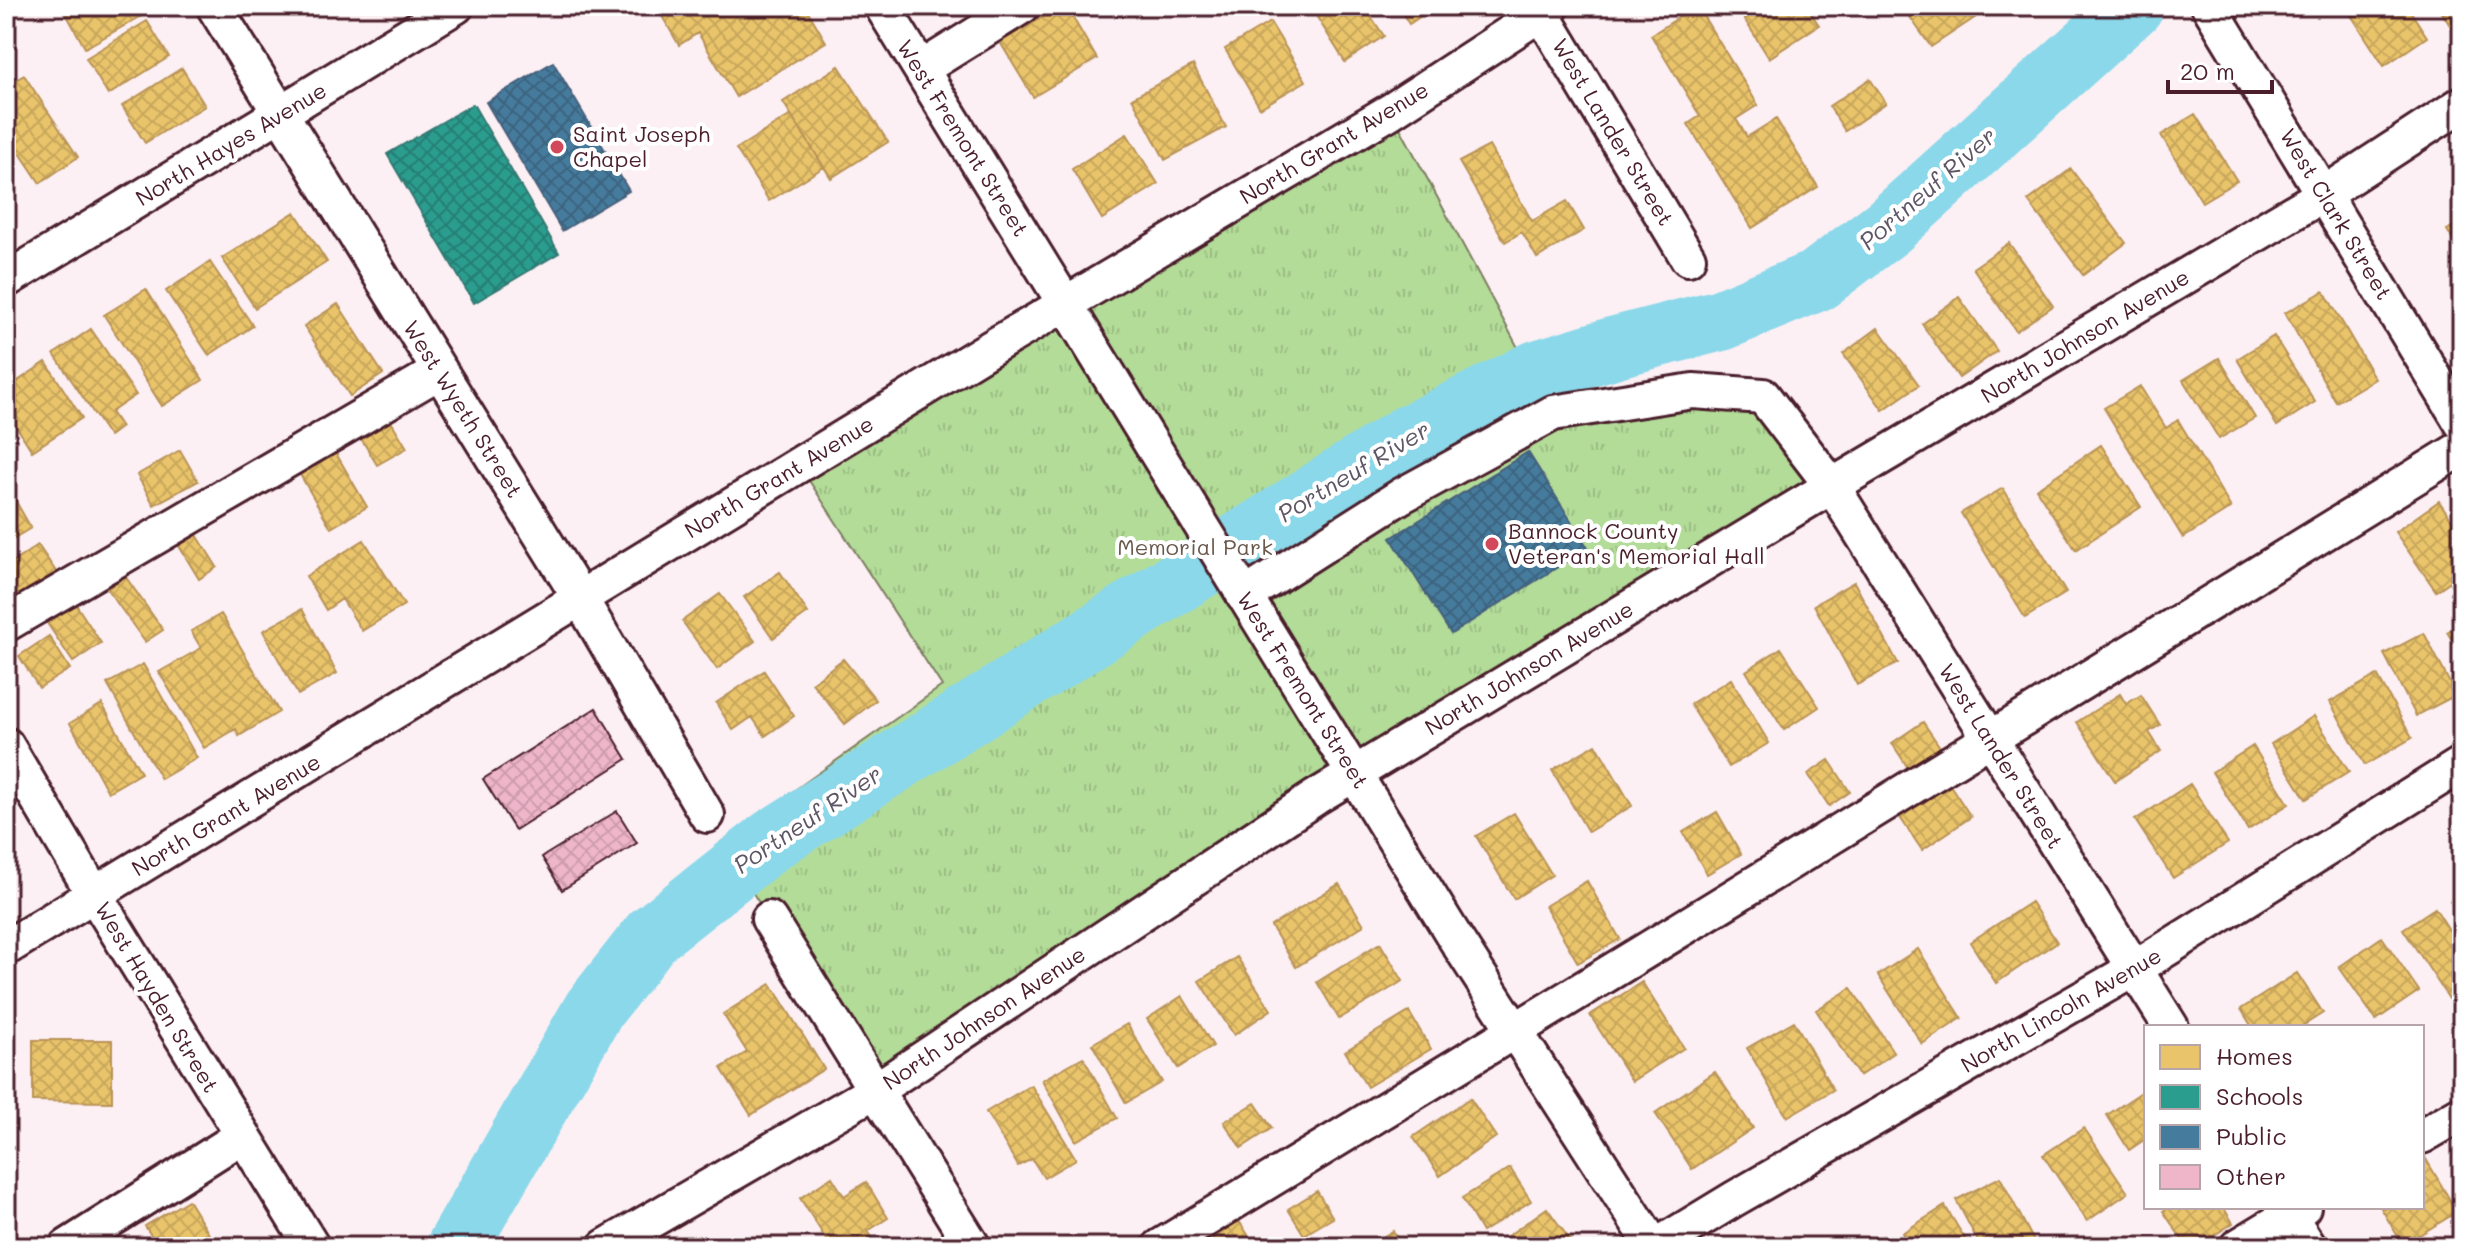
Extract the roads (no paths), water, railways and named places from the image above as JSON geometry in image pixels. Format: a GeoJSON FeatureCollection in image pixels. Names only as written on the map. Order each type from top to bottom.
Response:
{"type":"FeatureCollection","features":[{"type":"Feature","properties":{"kind":"street","name":"West Wyeth Street"},"geometry":{"type":"LineString","coordinates":[[214,6],[580,598],[707,815]]}},
{"type":"Feature","properties":{"kind":"street","name":"North Hayes Avenue"},"geometry":{"type":"LineString","coordinates":[[6,280],[456,6]]}},
{"type":"Feature","properties":{"kind":"street","name":"West Fremont Street"},"geometry":{"type":"LineString","coordinates":[[882,6],[1244,596],[1516,1032],[1655,1247]]}},
{"type":"Feature","properties":{"kind":"street"},"geometry":{"type":"LineString","coordinates":[[921,69],[1022,6]]}},
{"type":"Feature","properties":{"kind":"street","name":"West Clark Street"},"geometry":{"type":"LineString","coordinates":[[2209,6],[2462,423]]}},
{"type":"Feature","properties":{"kind":"street","name":"West Lander Street"},"geometry":{"type":"LineString","coordinates":[[1543,8],[1688,258]]}},
{"type":"Feature","properties":{"kind":"street","name":"North Grant Avenue"},"geometry":{"type":"LineString","coordinates":[[6,948],[1065,303],[1391,111],[1543,8]]}},
{"type":"Feature","properties":{"kind":"street","name":"North Johnson Avenue"},"geometry":{"type":"LineString","coordinates":[[605,1247],[876,1090],[1355,773],[2324,194],[2462,104]]}},
{"type":"Feature","properties":{"kind":"street"},"geometry":{"type":"LineString","coordinates":[[6,624],[440,371]]}},
{"type":"Feature","properties":{"kind":"street","name":"West Lander Street"},"geometry":{"type":"LineString","coordinates":[[1244,596],[1401,496],[1553,413],[1693,391],[1763,396],[1832,486],[2170,1025]]}},
{"type":"Feature","properties":{"kind":"street"},"geometry":{"type":"LineString","coordinates":[[1160,1247],[1516,1032],[1989,737],[2462,448]]}},
{"type":"Feature","properties":{"kind":"street","name":"West Hayden Street"},"geometry":{"type":"LineString","coordinates":[[6,745],[94,894],[312,1247]]}},
{"type":"Feature","properties":{"kind":"street","name":"North Lincoln Avenue"},"geometry":{"type":"LineString","coordinates":[[1655,1247],[2134,969],[2462,764]]}},
{"type":"Feature","properties":{"kind":"street"},"geometry":{"type":"LineString","coordinates":[[769,919],[973,1247]]}},
{"type":"Feature","properties":{"kind":"street"},"geometry":{"type":"LineString","coordinates":[[2424,1135],[2462,1113]]}},
{"type":"Feature","properties":{"kind":"street"},"geometry":{"type":"LineString","coordinates":[[67,1247],[242,1136]]}},
{"type":"Feature","properties":{"kind":"street"},"geometry":{"type":"LineString","coordinates":[[2237,1247],[2292,1210],[2309,1247]]}},
{"type":"Feature","properties":{"kind":"waterway","name":"Portneuf River"},"geometry":{"type":"LineString","coordinates":[[457,1247],[594,1009],[652,935],[772,840],[1406,437],[1537,371],[1721,320],[1818,280],[1888,227],[2133,6]]}},
{"type":"Feature","properties":{"kind":"place","name":"Saint Joseph Chapel"},"geometry":{"type":"Point","coordinates":[557,147]}},
{"type":"Feature","properties":{"kind":"place","name":"Bannock County Veteran's Memorial Hall"},"geometry":{"type":"Point","coordinates":[1492,544]}},
{"type":"Feature","properties":{"kind":"park label","name":"Memorial Park"},"geometry":{"type":"Point","coordinates":[1195,547]}}]}
